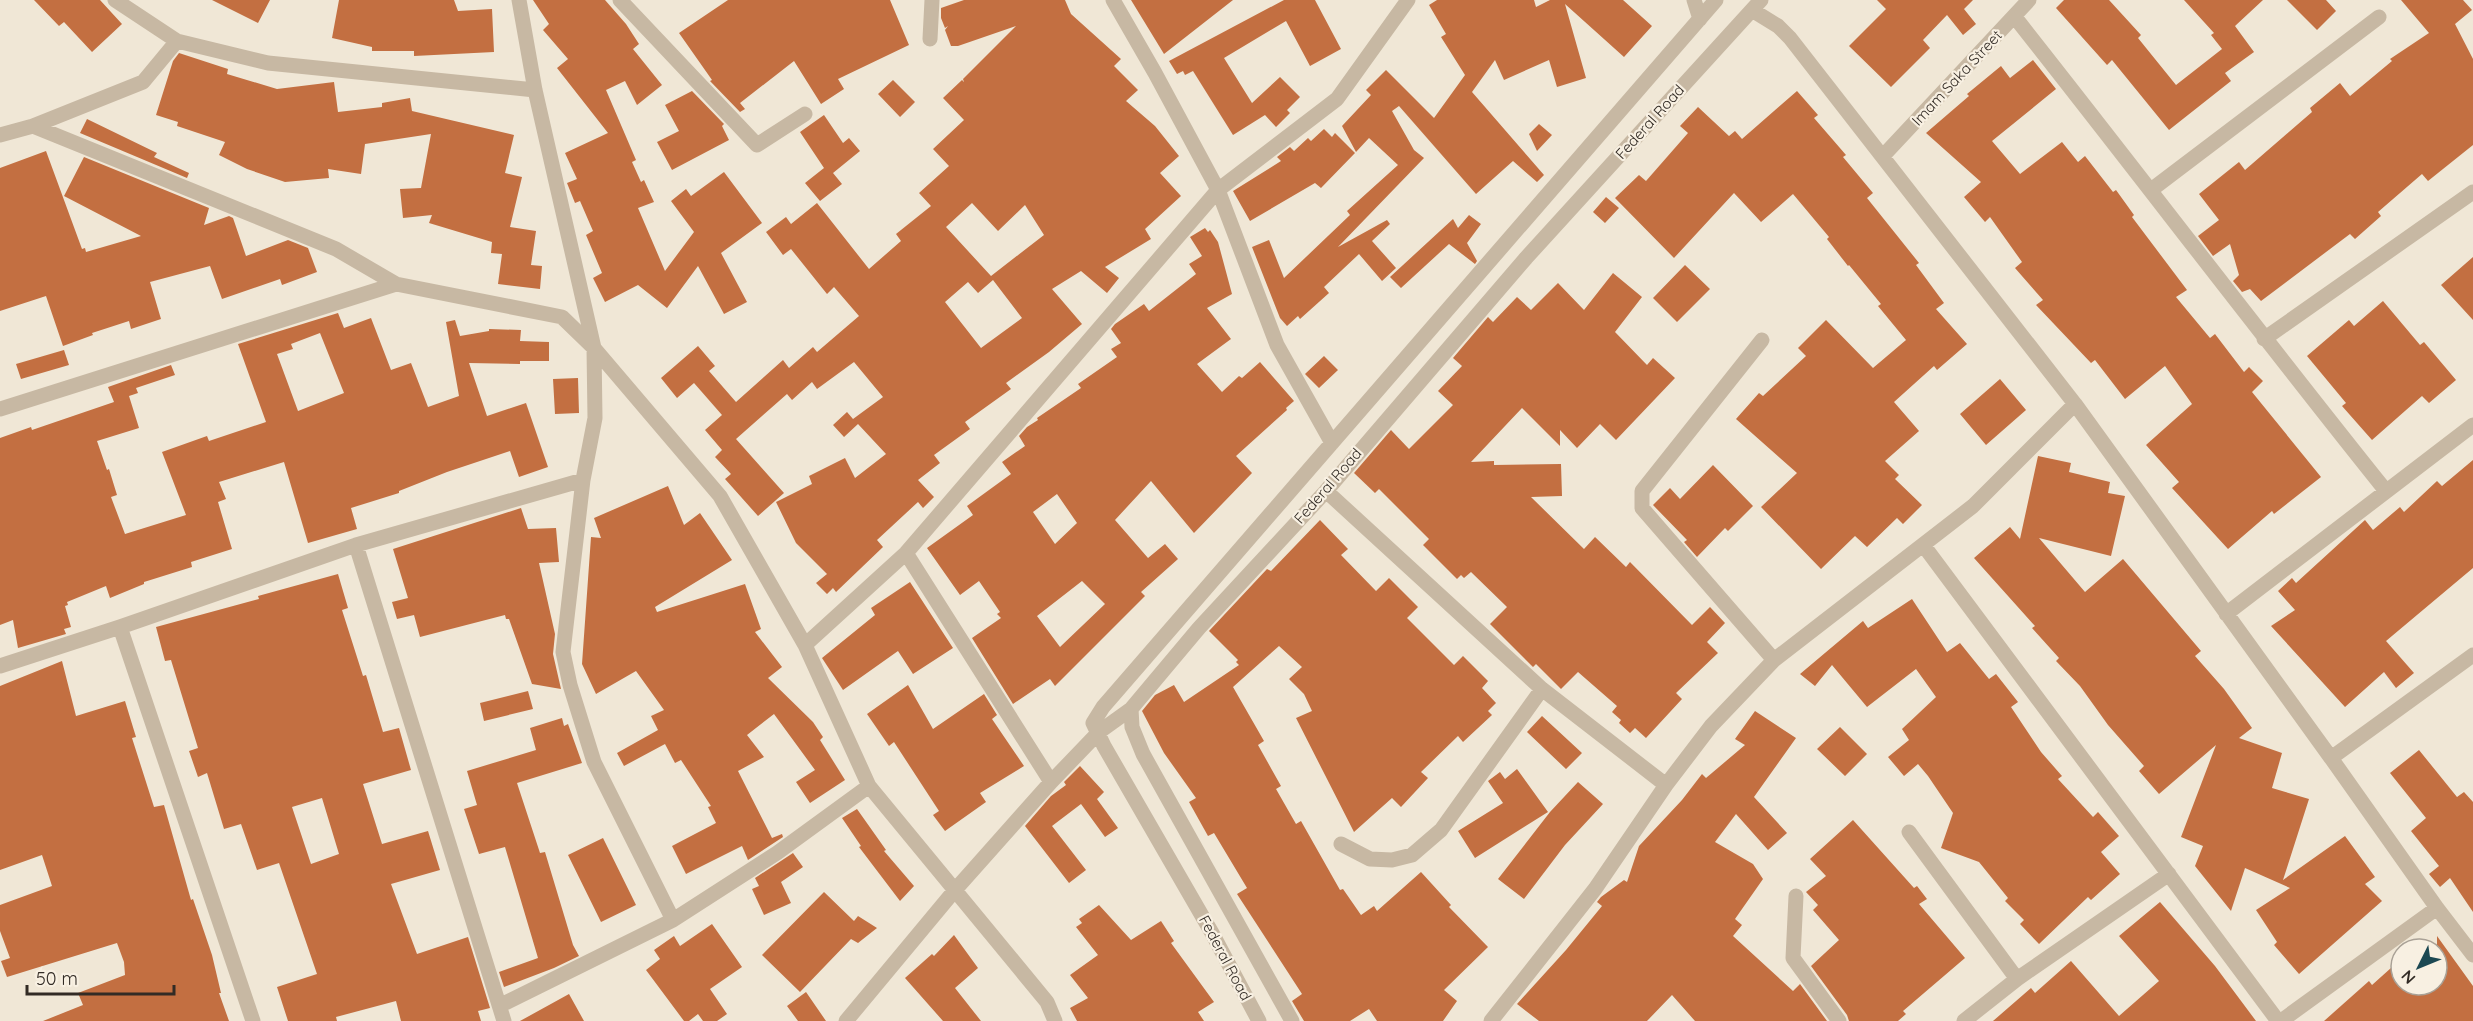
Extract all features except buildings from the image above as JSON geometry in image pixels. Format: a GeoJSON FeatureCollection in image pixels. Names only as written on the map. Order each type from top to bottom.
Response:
{"type":"FeatureCollection","features":[{"type":"Feature","properties":{"kind":"street"},"geometry":{"type":"LineString","coordinates":[[115,0],[177,41],[268,63],[535,90]]}},
{"type":"Feature","properties":{"kind":"street"},"geometry":{"type":"LineString","coordinates":[[519,0],[535,90],[594,348],[595,418],[583,480],[563,652],[570,685],[594,762],[673,920]]}},
{"type":"Feature","properties":{"kind":"street"},"geometry":{"type":"LineString","coordinates":[[620,0],[757,145],[805,114]]}},
{"type":"Feature","properties":{"kind":"street"},"geometry":{"type":"LineString","coordinates":[[930,39],[932,0]]}},
{"type":"Feature","properties":{"kind":"street"},"geometry":{"type":"LineString","coordinates":[[1113,0],[1218,190],[1277,345],[1332,443]]}},
{"type":"Feature","properties":{"kind":"street"},"geometry":{"type":"LineString","coordinates":[[804,645],[906,553],[1218,190],[1337,99],[1408,0]]}},
{"type":"Feature","properties":{"kind":"street"},"geometry":{"type":"LineString","coordinates":[[1694,0],[1700,19]]}},
{"type":"Feature","properties":{"kind":"street","name":"Federal Road"},"geometry":{"type":"LineString","coordinates":[[1259,1021],[1093,723],[1103,707],[1716,0]]}},
{"type":"Feature","properties":{"kind":"street","name":"Imam Saka Street"},"geometry":{"type":"LineString","coordinates":[[1884,156],[2029,0]]}},
{"type":"Feature","properties":{"kind":"street"},"geometry":{"type":"LineString","coordinates":[[1756,5],[1790,38],[2075,404],[2331,758],[2437,909],[2473,955]]}},
{"type":"Feature","properties":{"kind":"street","name":"Federal Road"},"geometry":{"type":"LineString","coordinates":[[1292,1021],[1143,754],[1132,727],[1131,709],[1199,628],[1326,491],[1526,258],[1756,5]]}},
{"type":"Feature","properties":{"kind":"street"},"geometry":{"type":"LineString","coordinates":[[2014,16],[2151,190],[2264,339],[2386,491]]}},
{"type":"Feature","properties":{"kind":"street"},"geometry":{"type":"LineString","coordinates":[[2151,190],[2379,17]]}},
{"type":"Feature","properties":{"kind":"street"},"geometry":{"type":"LineString","coordinates":[[0,135],[33,126],[143,81],[177,41]]}},
{"type":"Feature","properties":{"kind":"street"},"geometry":{"type":"LineString","coordinates":[[33,126],[336,249],[396,284],[562,317],[594,348],[720,496],[804,645],[869,786],[1047,1002],[1055,1021]]}},
{"type":"Feature","properties":{"kind":"street"},"geometry":{"type":"LineString","coordinates":[[2264,339],[2473,192]]}},
{"type":"Feature","properties":{"kind":"street"},"geometry":{"type":"LineString","coordinates":[[0,410],[396,284]]}},
{"type":"Feature","properties":{"kind":"street"},"geometry":{"type":"LineString","coordinates":[[1762,340],[1642,491],[1640,502],[1642,508],[1774,660]]}},
{"type":"Feature","properties":{"kind":"street"},"geometry":{"type":"LineString","coordinates":[[1491,1021],[1594,889],[1666,785],[1711,726],[1774,660],[1973,506],[2075,404]]}},
{"type":"Feature","properties":{"kind":"street"},"geometry":{"type":"LineString","coordinates":[[2226,614],[2473,425]]}},
{"type":"Feature","properties":{"kind":"street"},"geometry":{"type":"LineString","coordinates":[[0,666],[356,545],[583,480]]}},
{"type":"Feature","properties":{"kind":"street"},"geometry":{"type":"LineString","coordinates":[[1326,491],[1542,689],[1666,785]]}},
{"type":"Feature","properties":{"kind":"street"},"geometry":{"type":"LineString","coordinates":[[356,545],[501,1005],[504,1021]]}},
{"type":"Feature","properties":{"kind":"street"},"geometry":{"type":"LineString","coordinates":[[1924,546],[2280,1021],[2437,909]]}},
{"type":"Feature","properties":{"kind":"street"},"geometry":{"type":"LineString","coordinates":[[906,553],[1051,782]]}},
{"type":"Feature","properties":{"kind":"street"},"geometry":{"type":"LineString","coordinates":[[120,627],[253,1021]]}},
{"type":"Feature","properties":{"kind":"street"},"geometry":{"type":"LineString","coordinates":[[2331,758],[2473,655]]}},
{"type":"Feature","properties":{"kind":"street"},"geometry":{"type":"LineString","coordinates":[[1341,844],[1370,860],[1392,860],[1412,855],[1441,830],[1542,689]]}},
{"type":"Feature","properties":{"kind":"street"},"geometry":{"type":"LineString","coordinates":[[846,1021],[955,890],[1051,782],[1098,732],[1131,709]]}},
{"type":"Feature","properties":{"kind":"street"},"geometry":{"type":"LineString","coordinates":[[501,1005],[673,920],[777,853],[869,786]]}},
{"type":"Feature","properties":{"kind":"street"},"geometry":{"type":"LineString","coordinates":[[1909,832],[2018,979]]}},
{"type":"Feature","properties":{"kind":"street"},"geometry":{"type":"LineString","coordinates":[[1964,1021],[2018,979],[2169,874]]}},
{"type":"Feature","properties":{"kind":"street"},"geometry":{"type":"LineString","coordinates":[[1796,896],[1793,958],[1839,1021]]}}]}
